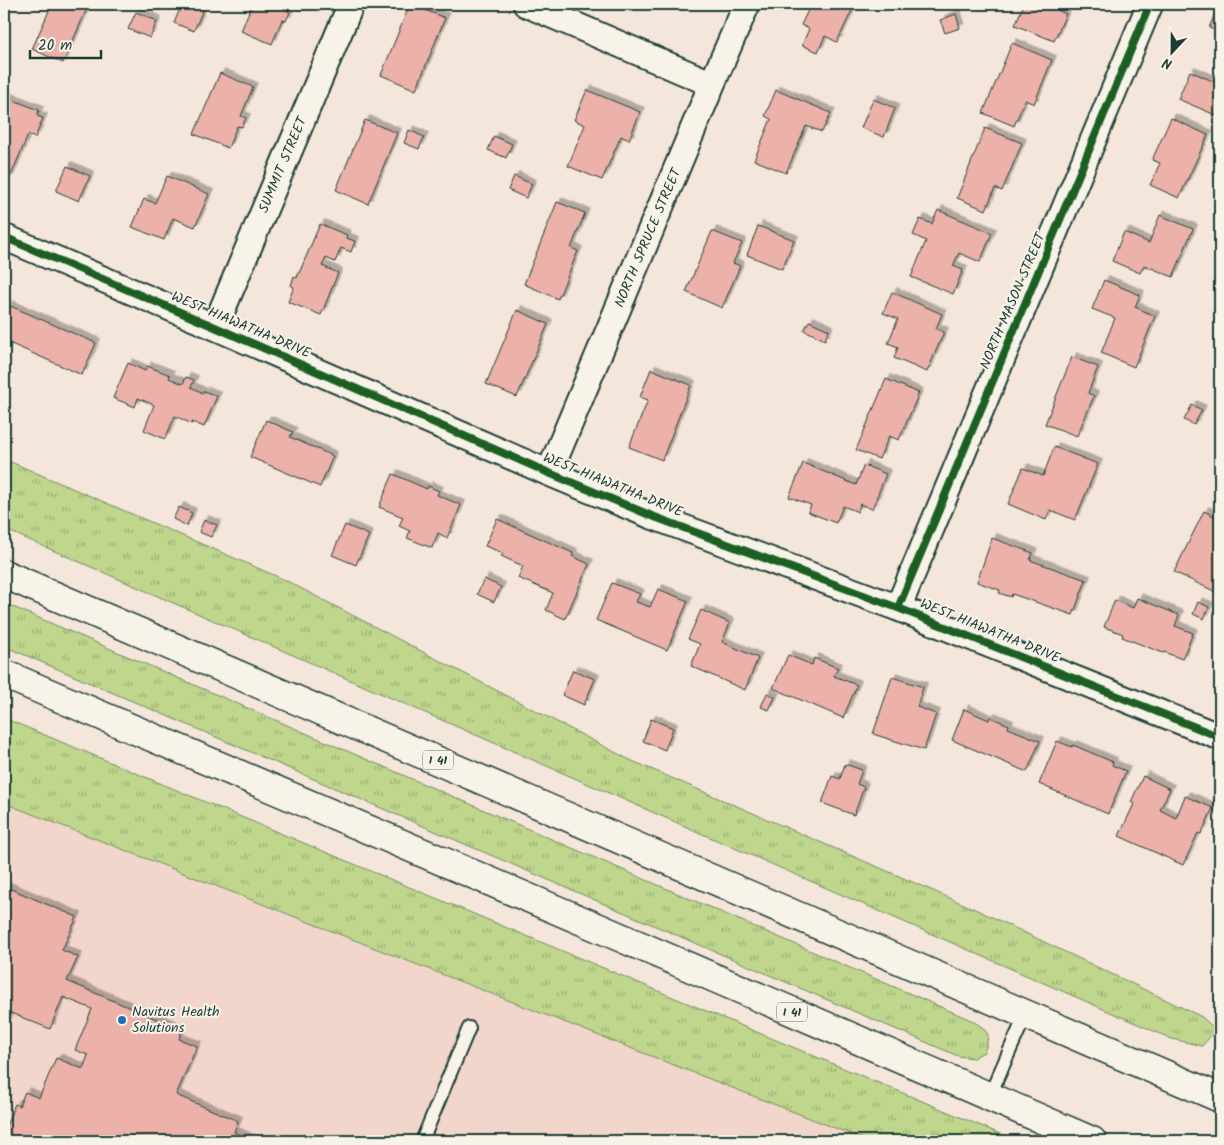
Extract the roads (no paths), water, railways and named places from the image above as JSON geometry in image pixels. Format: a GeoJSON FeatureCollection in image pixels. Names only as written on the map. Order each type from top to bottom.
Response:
{"type":"FeatureCollection","features":[{"type":"Feature","properties":{"kind":"highway","name":"I 41"},"geometry":{"type":"LineString","coordinates":[[4,574],[630,842],[1220,1098]]}},
{"type":"Feature","properties":{"kind":"highway","name":"I 41"},"geometry":{"type":"LineString","coordinates":[[4,674],[1092,1141]]}},
{"type":"Feature","properties":{"kind":"street","name":"SUMMIT STREET"},"geometry":{"type":"LineString","coordinates":[[216,327],[351,4]]}},
{"type":"Feature","properties":{"kind":"street"},"geometry":{"type":"LineString","coordinates":[[526,4],[712,84]]}},
{"type":"Feature","properties":{"kind":"street","name":"NORTH SPRUCE STREET"},"geometry":{"type":"LineString","coordinates":[[550,473],[747,4]]}},
{"type":"Feature","properties":{"kind":"street","name":"NORTH MASON STREET"},"geometry":{"type":"LineString","coordinates":[[898,608],[1150,4]]}},
{"type":"Feature","properties":{"kind":"street","name":"WEST HIAWATHA DRIVE"},"geometry":{"type":"LineString","coordinates":[[4,237],[652,516],[898,608],[1220,737]]}},
{"type":"Feature","properties":{"kind":"lane"},"geometry":{"type":"LineString","coordinates":[[990,1097],[1026,1014]]}},
{"type":"Feature","properties":{"kind":"lane"},"geometry":{"type":"LineString","coordinates":[[422,1141],[469,1028]]}},
{"type":"Feature","properties":{"kind":"place","name":"Navitus Health Solutions"},"geometry":{"type":"Point","coordinates":[122,1020]}}]}
